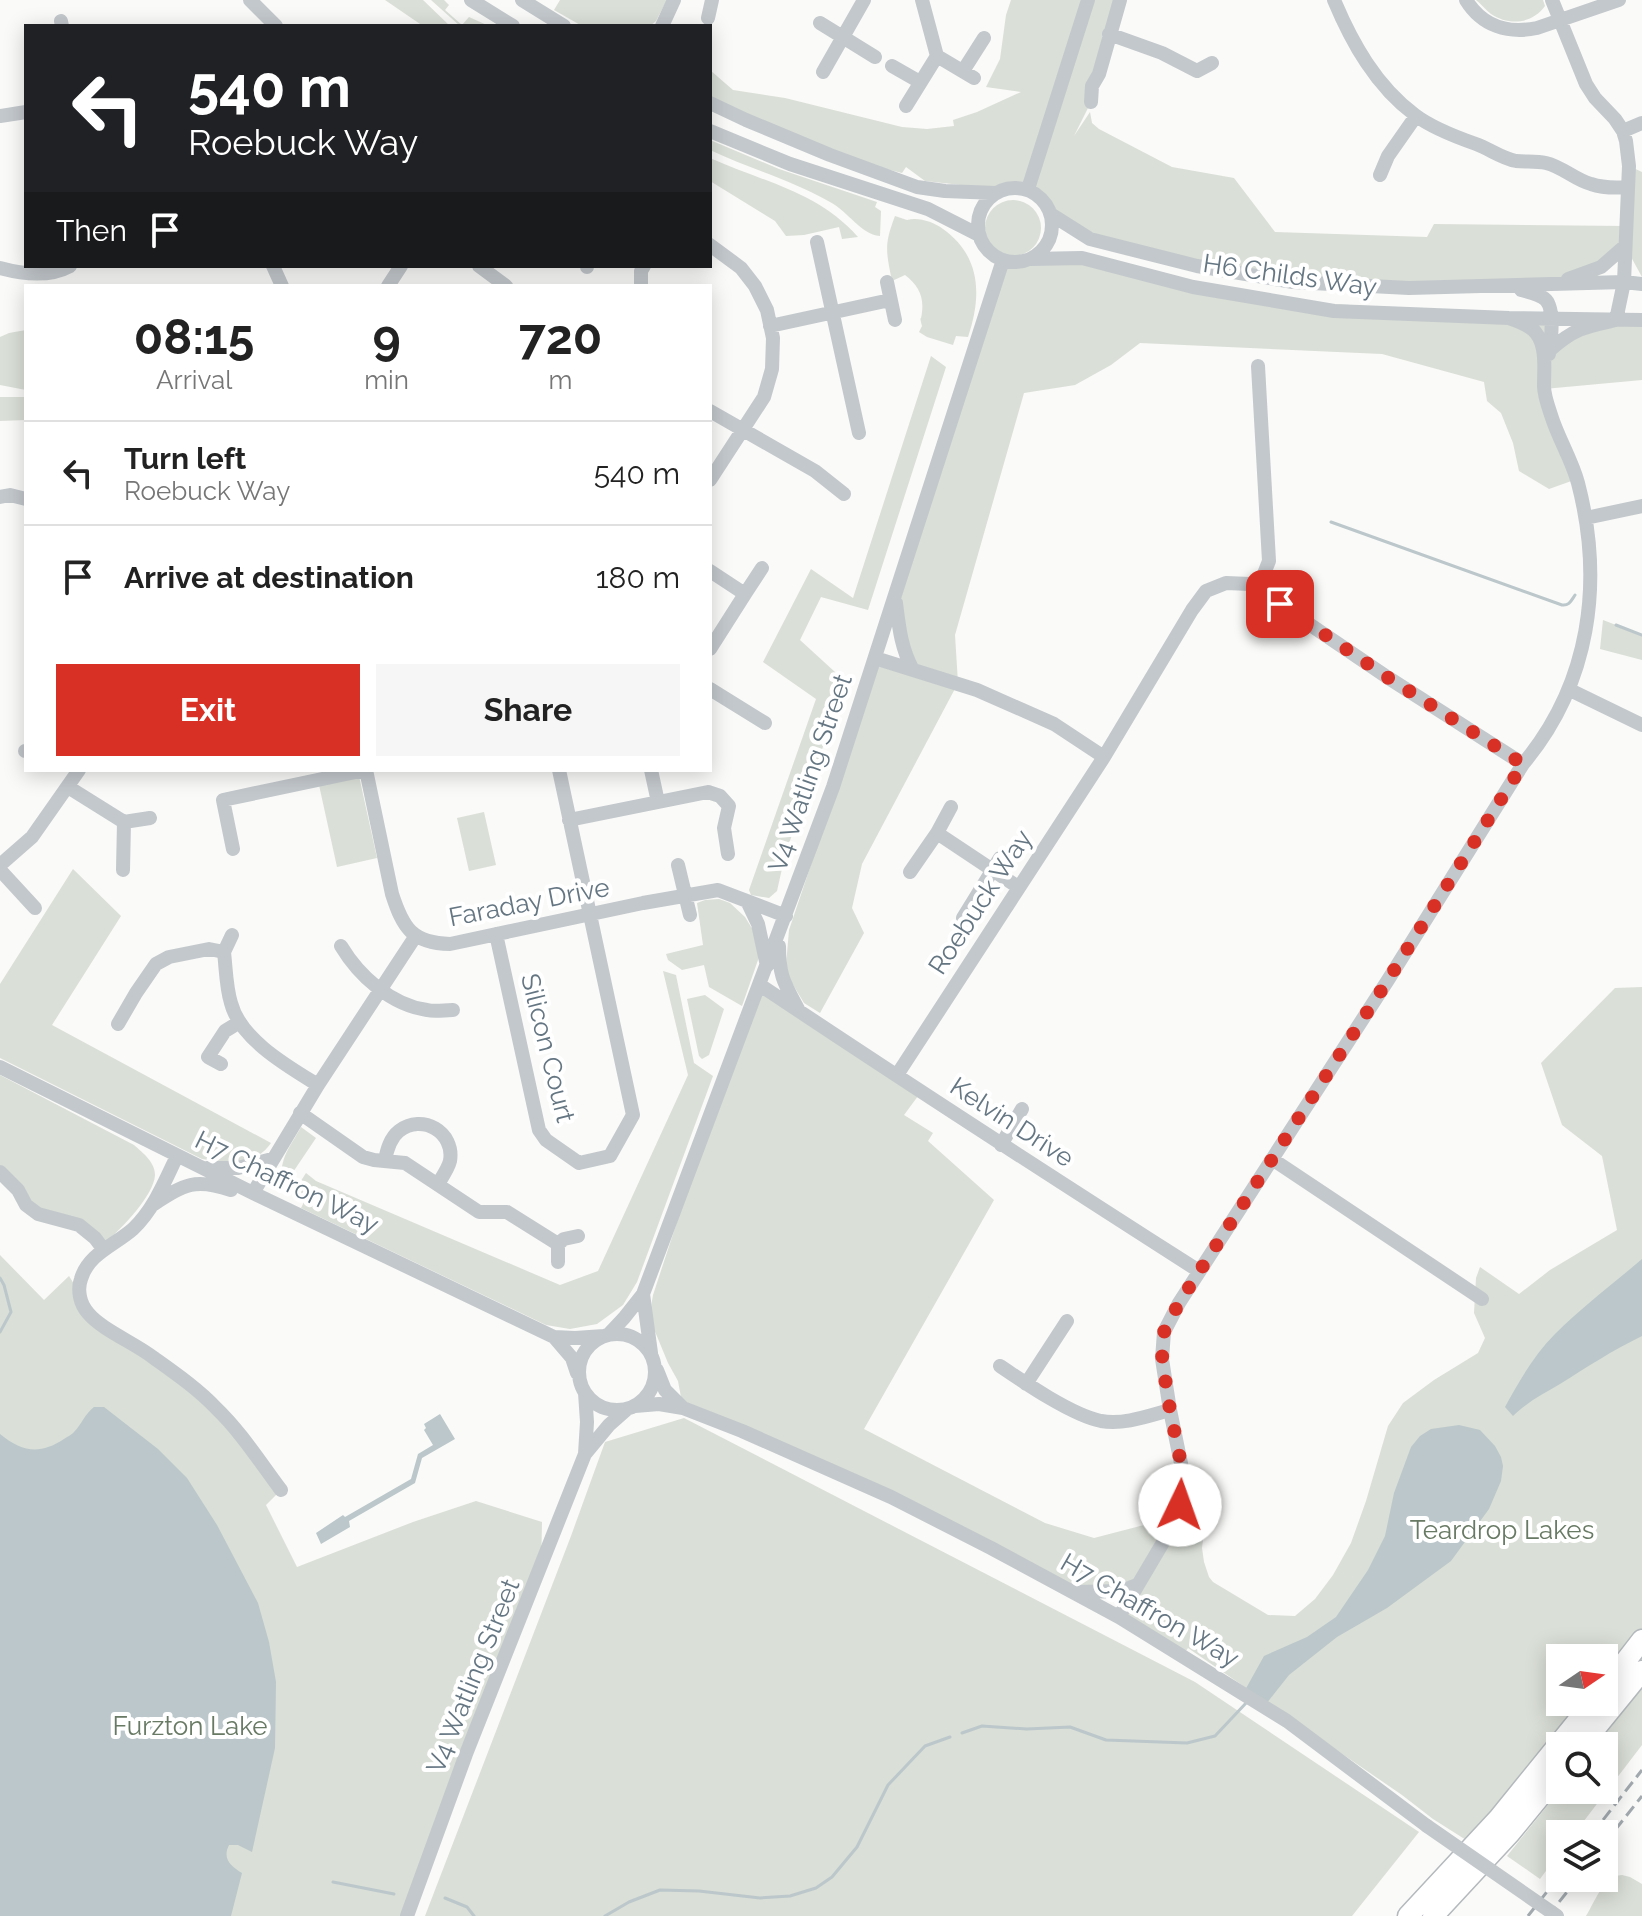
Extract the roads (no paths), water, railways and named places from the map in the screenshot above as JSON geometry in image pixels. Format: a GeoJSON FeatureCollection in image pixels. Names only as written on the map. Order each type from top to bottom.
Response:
{"type":"FeatureCollection","features":[{"type":"Feature","properties":{"kind":"highway"},"geometry":{"type":"LineString","coordinates":[[1618,1671],[1642,1640]]}},
{"type":"Feature","properties":{"kind":"highway"},"geometry":{"type":"LineString","coordinates":[[1592,1732],[1642,1671]]}},
{"type":"Feature","properties":{"kind":"highway"},"geometry":{"type":"LineString","coordinates":[[1408,1916],[1499,1818],[1582,1716]]}},
{"type":"Feature","properties":{"kind":"highway"},"geometry":{"type":"LineString","coordinates":[[1433,1916],[1546,1789]]}},
{"type":"Feature","properties":{"kind":"street"},"geometry":{"type":"LineString","coordinates":[[250,0],[274,24]]}},
{"type":"Feature","properties":{"kind":"street"},"geometry":{"type":"LineString","coordinates":[[471,0],[510,24]]}},
{"type":"Feature","properties":{"kind":"street"},"geometry":{"type":"LineString","coordinates":[[663,24],[674,0]]}},
{"type":"Feature","properties":{"kind":"street"},"geometry":{"type":"LineString","coordinates":[[708,18],[712,0]]}},
{"type":"Feature","properties":{"kind":"street"},"geometry":{"type":"LineString","coordinates":[[823,72],[864,0]]}},
{"type":"Feature","properties":{"kind":"street"},"geometry":{"type":"LineString","coordinates":[[922,0],[937,56],[969,75],[984,38]]}},
{"type":"Feature","properties":{"kind":"street"},"geometry":{"type":"LineString","coordinates":[[1028,189],[1088,0]]}},
{"type":"Feature","properties":{"kind":"street"},"geometry":{"type":"LineString","coordinates":[[1091,102],[1092,86],[1099,74],[1120,0]]}},
{"type":"Feature","properties":{"kind":"street"},"geometry":{"type":"LineString","coordinates":[[1334,0],[1361,55],[1386,89],[1416,116],[1500,157],[1546,163],[1589,184],[1628,187]]}},
{"type":"Feature","properties":{"kind":"street"},"geometry":{"type":"LineString","coordinates":[[1466,0],[1480,16],[1509,31],[1537,28],[1619,0]]}},
{"type":"Feature","properties":{"kind":"street"},"geometry":{"type":"LineString","coordinates":[[1550,350],[1578,329],[1616,320],[1624,282],[1628,187],[1628,153],[1623,131],[1586,84],[1552,0]]}},
{"type":"Feature","properties":{"kind":"street"},"geometry":{"type":"LineString","coordinates":[[528,4],[560,24]]}},
{"type":"Feature","properties":{"kind":"street"},"geometry":{"type":"LineString","coordinates":[[820,23],[875,57]]}},
{"type":"Feature","properties":{"kind":"street"},"geometry":{"type":"LineString","coordinates":[[1109,34],[1162,53],[1199,78],[1212,63]]}},
{"type":"Feature","properties":{"kind":"street"},"geometry":{"type":"LineString","coordinates":[[906,106],[937,56]]}},
{"type":"Feature","properties":{"kind":"street"},"geometry":{"type":"LineString","coordinates":[[892,66],[920,82]]}},
{"type":"Feature","properties":{"kind":"street"},"geometry":{"type":"LineString","coordinates":[[712,104],[917,187],[996,193]]}},
{"type":"Feature","properties":{"kind":"street"},"geometry":{"type":"LineString","coordinates":[[0,116],[24,112]]}},
{"type":"Feature","properties":{"kind":"street"},"geometry":{"type":"LineString","coordinates":[[1380,175],[1388,156],[1416,116]]}},
{"type":"Feature","properties":{"kind":"street"},"geometry":{"type":"LineString","coordinates":[[1623,131],[1642,123]]}},
{"type":"Feature","properties":{"kind":"street"},"geometry":{"type":"LineString","coordinates":[[712,132],[790,164],[914,204],[979,235]]}},
{"type":"Feature","properties":{"kind":"street"},"geometry":{"type":"LineString","coordinates":[[1005,189],[1028,189],[1048,207],[1052,215],[1051,236],[1040,253],[1031,259],[1020,262],[1003,260],[992,255],[984,246],[978,223],[987,200],[996,193],[1005,189]]}},
{"type":"Feature","properties":{"kind":"street","name":"H6 Childs Way"},"geometry":{"type":"LineString","coordinates":[[1052,215],[1090,239],[1197,266],[1293,282],[1409,288],[1642,284]]}},
{"type":"Feature","properties":{"kind":"street"},"geometry":{"type":"LineString","coordinates":[[817,242],[859,433]]}},
{"type":"Feature","properties":{"kind":"street"},"geometry":{"type":"LineString","coordinates":[[712,246],[741,268],[755,286],[767,310],[773,338],[772,369],[764,397],[712,477]]}},
{"type":"Feature","properties":{"kind":"street"},"geometry":{"type":"LineString","coordinates":[[1548,285],[1601,267],[1625,246]]}},
{"type":"Feature","properties":{"kind":"street","name":"H6 Childs Way"},"geometry":{"type":"LineString","coordinates":[[1031,259],[1082,258],[1193,287],[1334,311],[1642,320]]}},
{"type":"Feature","properties":{"kind":"street","name":"V4 Watling Street"},"geometry":{"type":"LineString","coordinates":[[606,1335],[643,1294],[786,916],[833,787],[1003,260]]}},
{"type":"Feature","properties":{"kind":"street"},"geometry":{"type":"LineString","coordinates":[[0,268],[39,280],[67,268]]}},
{"type":"Feature","properties":{"kind":"street"},"geometry":{"type":"LineString","coordinates":[[482,268],[503,284]]}},
{"type":"Feature","properties":{"kind":"street"},"geometry":{"type":"LineString","coordinates":[[887,282],[895,320]]}},
{"type":"Feature","properties":{"kind":"street"},"geometry":{"type":"LineString","coordinates":[[1507,286],[1538,294],[1551,307],[1550,350],[1545,370]]}},
{"type":"Feature","properties":{"kind":"street"},"geometry":{"type":"LineString","coordinates":[[770,326],[890,300]]}},
{"type":"Feature","properties":{"kind":"street"},"geometry":{"type":"LineString","coordinates":[[1620,302],[1642,312]]}},
{"type":"Feature","properties":{"kind":"street"},"geometry":{"type":"LineString","coordinates":[[1119,1617],[1168,1534],[1185,1483],[1162,1359],[1164,1332],[1199,1271],[1388,980],[1523,764],[1539,745],[1570,690],[1586,635],[1591,577],[1586,518],[1577,479],[1551,416],[1544,389],[1543,347],[1535,332],[1509,318]]}},
{"type":"Feature","properties":{"kind":"street"},"geometry":{"type":"LineString","coordinates":[[1258,366],[1269,561],[1258,589]]}},
{"type":"Feature","properties":{"kind":"street"},"geometry":{"type":"LineString","coordinates":[[712,412],[815,471],[827,488],[844,494]]}},
{"type":"Feature","properties":{"kind":"street"},"geometry":{"type":"LineString","coordinates":[[0,497],[10,495],[24,498]]}},
{"type":"Feature","properties":{"kind":"street"},"geometry":{"type":"LineString","coordinates":[[1586,518],[1642,506]]}},
{"type":"Feature","properties":{"kind":"street"},"geometry":{"type":"LineString","coordinates":[[712,646],[762,568]]}},
{"type":"Feature","properties":{"kind":"street"},"geometry":{"type":"LineString","coordinates":[[712,572],[745,594]]}},
{"type":"Feature","properties":{"kind":"street","name":"Roebuck Way"},"geometry":{"type":"LineString","coordinates":[[897,1075],[1104,757],[1206,591],[1226,583],[1250,584],[1523,764]]}},
{"type":"Feature","properties":{"kind":"street"},"geometry":{"type":"LineString","coordinates":[[895,594],[900,639],[913,670]]}},
{"type":"Feature","properties":{"kind":"street"},"geometry":{"type":"LineString","coordinates":[[875,658],[977,690],[1054,724],[1104,757]]}},
{"type":"Feature","properties":{"kind":"street"},"geometry":{"type":"LineString","coordinates":[[712,690],[765,723]]}},
{"type":"Feature","properties":{"kind":"street"},"geometry":{"type":"LineString","coordinates":[[1570,690],[1642,725]]}},
{"type":"Feature","properties":{"kind":"street"},"geometry":{"type":"LineString","coordinates":[[35,908],[0,867],[32,837],[78,772]]}},
{"type":"Feature","properties":{"kind":"street"},"geometry":{"type":"LineString","coordinates":[[233,849],[223,800],[356,772]]}},
{"type":"Feature","properties":{"kind":"street","name":"Faraday Drive"},"geometry":{"type":"LineString","coordinates":[[365,772],[398,911],[415,937],[433,944],[450,944],[718,890],[786,916]]}},
{"type":"Feature","properties":{"kind":"street"},"geometry":{"type":"LineString","coordinates":[[559,772],[590,915]]}},
{"type":"Feature","properties":{"kind":"street"},"geometry":{"type":"LineString","coordinates":[[651,772],[658,802]]}},
{"type":"Feature","properties":{"kind":"street"},"geometry":{"type":"LineString","coordinates":[[68,787],[124,822],[150,818]]}},
{"type":"Feature","properties":{"kind":"street"},"geometry":{"type":"LineString","coordinates":[[569,820],[708,792],[720,796],[734,815],[724,828],[728,854]]}},
{"type":"Feature","properties":{"kind":"street"},"geometry":{"type":"LineString","coordinates":[[910,872],[951,807]]}},
{"type":"Feature","properties":{"kind":"street"},"geometry":{"type":"LineString","coordinates":[[123,870],[124,822]]}},
{"type":"Feature","properties":{"kind":"street"},"geometry":{"type":"LineString","coordinates":[[937,833],[996,865],[1018,887]]}},
{"type":"Feature","properties":{"kind":"street"},"geometry":{"type":"LineString","coordinates":[[677,865],[690,915]]}},
{"type":"Feature","properties":{"kind":"street"},"geometry":{"type":"LineString","coordinates":[[963,918],[996,865]]}},
{"type":"Feature","properties":{"kind":"street"},"geometry":{"type":"LineString","coordinates":[[747,901],[758,924],[767,966]]}},
{"type":"Feature","properties":{"kind":"street","name":"Silicon Court"},"geometry":{"type":"LineString","coordinates":[[496,934],[539,1130],[546,1140],[579,1163],[610,1156],[633,1115],[590,915]]}},
{"type":"Feature","properties":{"kind":"street","name":"Kelvin Drive"},"geometry":{"type":"LineString","coordinates":[[779,934],[782,979],[800,1012]]}},
{"type":"Feature","properties":{"kind":"street"},"geometry":{"type":"LineString","coordinates":[[232,935],[224,952],[230,1003],[238,1023],[272,1055],[318,1085]]}},
{"type":"Feature","properties":{"kind":"street"},"geometry":{"type":"LineString","coordinates":[[154,1204],[176,1190],[196,1183],[259,1196],[272,1159],[415,937]]}},
{"type":"Feature","properties":{"kind":"street"},"geometry":{"type":"LineString","coordinates":[[341,946],[362,974],[406,1004],[428,1011],[453,1010]]}},
{"type":"Feature","properties":{"kind":"street"},"geometry":{"type":"LineString","coordinates":[[118,1024],[156,964],[169,957],[209,949],[224,952]]}},
{"type":"Feature","properties":{"kind":"street","name":"Kelvin Drive"},"geometry":{"type":"LineString","coordinates":[[760,985],[1001,1145],[1199,1271]]}},
{"type":"Feature","properties":{"kind":"street"},"geometry":{"type":"LineString","coordinates":[[221,1064],[208,1057],[225,1031],[238,1023]]}},
{"type":"Feature","properties":{"kind":"street","name":"H7 Chaffron Way"},"geometry":{"type":"LineString","coordinates":[[0,1067],[259,1196],[554,1337],[606,1335]]}},
{"type":"Feature","properties":{"kind":"street"},"geometry":{"type":"LineString","coordinates":[[1001,1145],[1022,1109]]}},
{"type":"Feature","properties":{"kind":"street"},"geometry":{"type":"LineString","coordinates":[[300,1113],[363,1157],[405,1163],[479,1212],[507,1212],[558,1244]]}},
{"type":"Feature","properties":{"kind":"street"},"geometry":{"type":"LineString","coordinates":[[385,1160],[388,1146],[398,1132],[414,1124],[430,1125],[441,1132],[449,1145],[450,1163],[438,1184]]}},
{"type":"Feature","properties":{"kind":"street"},"geometry":{"type":"LineString","coordinates":[[177,1156],[154,1204],[134,1228],[91,1260],[80,1280],[81,1303],[88,1314],[101,1324],[142,1349],[215,1406],[235,1427],[281,1490]]}},
{"type":"Feature","properties":{"kind":"street"},"geometry":{"type":"LineString","coordinates":[[202,1168],[238,1168],[272,1159]]}},
{"type":"Feature","properties":{"kind":"street"},"geometry":{"type":"LineString","coordinates":[[1272,1159],[1482,1299]]}},
{"type":"Feature","properties":{"kind":"street"},"geometry":{"type":"LineString","coordinates":[[0,1172],[18,1190],[26,1205],[38,1214],[79,1225],[104,1250]]}},
{"type":"Feature","properties":{"kind":"street"},"geometry":{"type":"LineString","coordinates":[[558,1244],[564,1239],[578,1236]]}},
{"type":"Feature","properties":{"kind":"street"},"geometry":{"type":"LineString","coordinates":[[558,1244],[558,1262]]}},
{"type":"Feature","properties":{"kind":"street","name":"V4 Watling Street"},"geometry":{"type":"LineString","coordinates":[[643,1294],[652,1358]]}},
{"type":"Feature","properties":{"kind":"street"},"geometry":{"type":"LineString","coordinates":[[1026,1384],[1067,1321]]}},
{"type":"Feature","properties":{"kind":"street"},"geometry":{"type":"LineString","coordinates":[[579,1378],[584,1353],[592,1343],[606,1335],[625,1334],[640,1341],[652,1358],[665,1390],[683,1408]]}},
{"type":"Feature","properties":{"kind":"street"},"geometry":{"type":"LineString","coordinates":[[554,1337],[572,1358],[585,1393],[603,1408],[630,1408],[643,1400],[650,1392],[656,1372],[652,1358]]}},
{"type":"Feature","properties":{"kind":"street"},"geometry":{"type":"LineString","coordinates":[[1000,1366],[1076,1411],[1102,1421],[1128,1421],[1170,1410]]}},
{"type":"Feature","properties":{"kind":"street","name":"V4 Watling Street"},"geometry":{"type":"LineString","coordinates":[[407,1916],[466,1754],[585,1454],[585,1393]]}},
{"type":"Feature","properties":{"kind":"street","name":"H7 Chaffron Way"},"geometry":{"type":"LineString","coordinates":[[630,1408],[659,1404],[683,1408],[742,1431],[891,1497],[1119,1617],[1287,1721],[1427,1826],[1557,1916]]}},
{"type":"Feature","properties":{"kind":"street","name":"V4 Watling Street"},"geometry":{"type":"LineString","coordinates":[[585,1454],[609,1425],[630,1408]]}},
{"type":"Feature","properties":{"kind":"street"},"geometry":{"type":"LineString","coordinates":[[1073,1592],[1121,1591],[1137,1585]]}},
{"type":"Feature","properties":{"kind":"waterway"},"geometry":{"type":"LineString","coordinates":[[1331,522],[1562,605],[1568,604],[1575,595]]}},
{"type":"Feature","properties":{"kind":"waterway"},"geometry":{"type":"LineString","coordinates":[[1616,625],[1642,635]]}},
{"type":"Feature","properties":{"kind":"waterway"},"geometry":{"type":"LineString","coordinates":[[0,1278],[11,1312],[0,1332]]}},
{"type":"Feature","properties":{"kind":"waterway"},"geometry":{"type":"LineString","coordinates":[[962,1733],[982,1726],[1027,1729],[1070,1727],[1106,1740],[1187,1743],[1215,1736],[1247,1702]]}},
{"type":"Feature","properties":{"kind":"waterway"},"geometry":{"type":"LineString","coordinates":[[605,1916],[660,1890],[760,1898],[790,1896],[816,1888],[832,1877],[857,1847],[888,1785],[925,1746],[950,1737]]}},
{"type":"Feature","properties":{"kind":"waterway"},"geometry":{"type":"LineString","coordinates":[[333,1882],[394,1894]]}},
{"type":"Feature","properties":{"kind":"waterway"},"geometry":{"type":"LineString","coordinates":[[445,1898],[467,1907],[474,1916]]}},
{"type":"Feature","properties":{"kind":"railway"},"geometry":{"type":"LineString","coordinates":[[1603,1820],[1642,1770]]}},
{"type":"Feature","properties":{"kind":"railway"},"geometry":{"type":"LineString","coordinates":[[1618,1826],[1642,1796]]}},
{"type":"Feature","properties":{"kind":"railway"},"geometry":{"type":"LineString","coordinates":[[1528,1916],[1547,1892]]}},
{"type":"Feature","properties":{"kind":"railway"},"geometry":{"type":"LineString","coordinates":[[1548,1916],[1567,1892]]}},
{"type":"Feature","properties":{"kind":"park label","name":"Teardrop Lakes"},"geometry":{"type":"Point","coordinates":[1502,1530]}},
{"type":"Feature","properties":{"kind":"park label","name":"Furzton Lake"},"geometry":{"type":"Point","coordinates":[190,1726]}}]}
